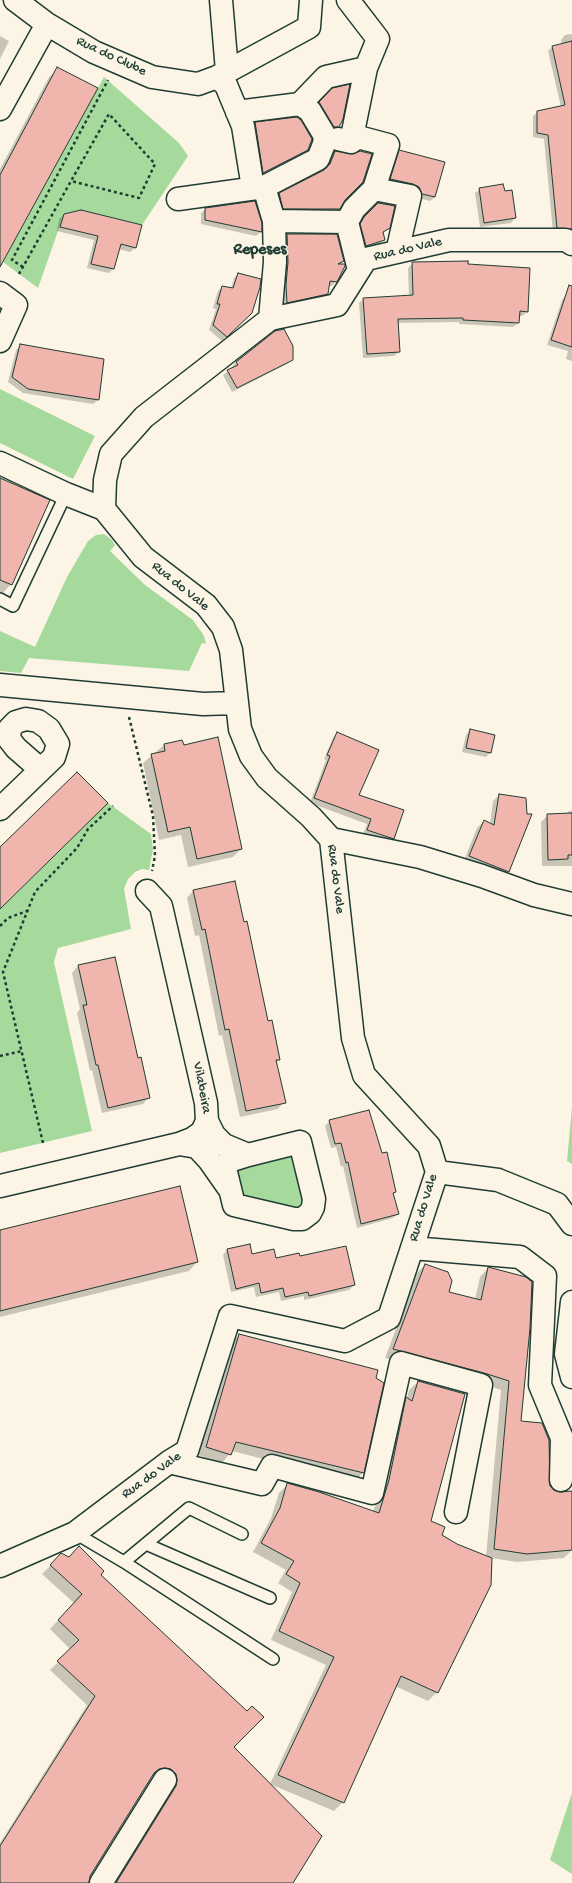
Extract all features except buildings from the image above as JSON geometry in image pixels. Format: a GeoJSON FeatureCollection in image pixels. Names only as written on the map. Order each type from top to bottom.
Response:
{"type":"FeatureCollection","features":[{"type":"Feature","properties":{"kind":"street","name":"Rua do Clube"},"geometry":{"type":"LineString","coordinates":[[14,0],[46,24],[94,52],[152,77],[198,84],[222,74],[309,27],[311,0]]}},
{"type":"Feature","properties":{"kind":"street"},"geometry":{"type":"LineString","coordinates":[[221,0],[222,74],[243,126],[258,187],[274,221],[275,262],[270,319]]}},
{"type":"Feature","properties":{"kind":"street"},"geometry":{"type":"LineString","coordinates":[[348,0],[378,39],[366,68],[351,142]]}},
{"type":"Feature","properties":{"kind":"street"},"geometry":{"type":"LineString","coordinates":[[0,109],[46,24]]}},
{"type":"Feature","properties":{"kind":"street"},"geometry":{"type":"LineString","coordinates":[[237,112],[300,104],[326,77],[366,68]]}},
{"type":"Feature","properties":{"kind":"street"},"geometry":{"type":"LineString","coordinates":[[178,199],[258,187],[318,159],[324,144],[325,136],[310,111],[300,104]]}},
{"type":"Feature","properties":{"kind":"street"},"geometry":{"type":"LineString","coordinates":[[325,136],[351,142],[358,138],[388,145],[374,189],[354,209],[347,222],[359,270]]}},
{"type":"Feature","properties":{"kind":"street"},"geometry":{"type":"LineString","coordinates":[[374,189],[410,196],[397,252]]}},
{"type":"Feature","properties":{"kind":"street"},"geometry":{"type":"LineString","coordinates":[[274,221],[347,222]]}},
{"type":"Feature","properties":{"kind":"street","name":"Rua do Vale"},"geometry":{"type":"LineString","coordinates":[[0,1566],[75,1533],[169,1462],[187,1451],[230,1316],[345,1341],[389,1318],[437,1172],[429,1146],[364,1075],[353,1038],[331,839],[311,817],[267,778],[251,756],[240,729],[231,650],[223,627],[206,605],[143,557],[104,509],[105,480],[111,454],[144,417],[270,319],[337,305],[366,259],[449,240],[566,240],[572,244]]}},
{"type":"Feature","properties":{"kind":"street"},"geometry":{"type":"LineString","coordinates":[[0,293],[16,305],[0,341]]}},
{"type":"Feature","properties":{"kind":"street"},"geometry":{"type":"LineString","coordinates":[[0,463],[66,494],[104,509]]}},
{"type":"Feature","properties":{"kind":"street"},"geometry":{"type":"LineString","coordinates":[[0,685],[202,704],[236,703]]}},
{"type":"Feature","properties":{"kind":"street"},"geometry":{"type":"LineString","coordinates":[[0,809],[40,770]]}},
{"type":"Feature","properties":{"kind":"street"},"geometry":{"type":"LineString","coordinates":[[331,839],[420,857],[482,876],[534,895],[572,904]]}},
{"type":"Feature","properties":{"kind":"street","name":"Vilabeira"},"geometry":{"type":"LineString","coordinates":[[0,1186],[179,1144],[192,1139],[202,1132],[207,1121],[206,1103],[161,906],[147,891]]}},
{"type":"Feature","properties":{"kind":"street"},"geometry":{"type":"LineString","coordinates":[[207,1121],[214,1135],[224,1145],[248,1154]]}},
{"type":"Feature","properties":{"kind":"street"},"geometry":{"type":"LineString","coordinates":[[300,1142],[314,1199],[313,1207],[310,1213],[302,1219],[294,1219],[234,1205],[224,1168],[229,1161],[248,1154],[300,1142]]}},
{"type":"Feature","properties":{"kind":"street"},"geometry":{"type":"LineString","coordinates":[[179,1144],[197,1147],[209,1160],[231,1192]]}},
{"type":"Feature","properties":{"kind":"street"},"geometry":{"type":"LineString","coordinates":[[437,1172],[498,1180],[557,1204],[572,1224]]}},
{"type":"Feature","properties":{"kind":"street"},"geometry":{"type":"LineString","coordinates":[[412,1248],[520,1257],[545,1276],[540,1385],[562,1438],[562,1480]]}},
{"type":"Feature","properties":{"kind":"street"},"geometry":{"type":"LineString","coordinates":[[572,1302],[566,1354],[572,1377]]}},
{"type":"Feature","properties":{"kind":"street"},"geometry":{"type":"LineString","coordinates":[[169,1462],[262,1484],[272,1466],[372,1493],[401,1363],[481,1385],[456,1512]]}},
{"type":"Feature","properties":{"kind":"street"},"geometry":{"type":"LineString","coordinates":[[101,1883],[166,1780]]}},
{"type":"Feature","properties":{"kind":"lane"},"geometry":{"type":"LineString","coordinates":[[0,599],[13,606],[66,494]]}},
{"type":"Feature","properties":{"kind":"lane"},"geometry":{"type":"LineString","coordinates":[[124,1562],[190,1508],[242,1534]]}},
{"type":"Feature","properties":{"kind":"lane"},"geometry":{"type":"LineString","coordinates":[[75,1533],[124,1562],[273,1660]]}},
{"type":"Feature","properties":{"kind":"lane"},"geometry":{"type":"LineString","coordinates":[[146,1544],[270,1598]]}},
{"type":"Feature","properties":{"kind":"path"},"geometry":{"type":"LineString","coordinates":[[23,267],[12,260],[118,62]]}},
{"type":"Feature","properties":{"kind":"path"},"geometry":{"type":"LineString","coordinates":[[19,274],[71,181],[109,114],[155,164],[139,198],[71,181]]}},
{"type":"Feature","properties":{"kind":"path"},"geometry":{"type":"LineString","coordinates":[[124,697],[153,816],[155,856],[147,891]]}},
{"type":"Feature","properties":{"kind":"path"},"geometry":{"type":"LineString","coordinates":[[43,1143],[3,972],[35,892],[77,848],[88,829],[113,806]]}},
{"type":"Feature","properties":{"kind":"path"},"geometry":{"type":"LineString","coordinates":[[0,926],[8,918],[27,910]]}},
{"type":"Feature","properties":{"kind":"path"},"geometry":{"type":"LineString","coordinates":[[0,1056],[22,1051]]}},
{"type":"Feature","properties":{"kind":"green space"},"geometry":{"type":"Polygon","coordinates":[[[104,77],[179,143],[188,156],[142,225],[81,210],[64,214],[38,288],[3,262],[104,77]]]}},
{"type":"Feature","properties":{"kind":"green space"},"geometry":{"type":"Polygon","coordinates":[[[0,389],[95,436],[73,479],[0,443],[0,389]]]}},
{"type":"Feature","properties":{"kind":"green space"},"geometry":{"type":"Polygon","coordinates":[[[104,534],[112,540],[115,545],[110,551],[145,585],[193,620],[204,636],[206,644],[202,643],[189,671],[29,658],[21,673],[0,671],[0,631],[35,647],[67,577],[88,541],[96,535],[104,534]]]}},
{"type":"Feature","properties":{"kind":"green space"},"geometry":{"type":"Polygon","coordinates":[[[108,803],[151,834],[153,849],[149,870],[142,869],[135,872],[128,879],[124,889],[131,929],[58,948],[54,962],[92,1131],[0,1153],[0,909],[108,803]]]}},
{"type":"Feature","properties":{"kind":"green space"},"geometry":{"type":"Polygon","coordinates":[[[572,1107],[572,1164],[567,1161],[572,1107]]]}},
{"type":"Feature","properties":{"kind":"green space"},"geometry":{"type":"Polygon","coordinates":[[[290,1155],[302,1197],[302,1203],[298,1207],[294,1208],[241,1196],[232,1167],[290,1155]]]}},
{"type":"Feature","properties":{"kind":"green space"},"geometry":{"type":"Polygon","coordinates":[[[572,1793],[572,1874],[550,1860],[572,1793]]]}},
{"type":"Feature","properties":{"kind":"district","name":"Repeses"},"geometry":{"type":"Point","coordinates":[260,251]}}]}
